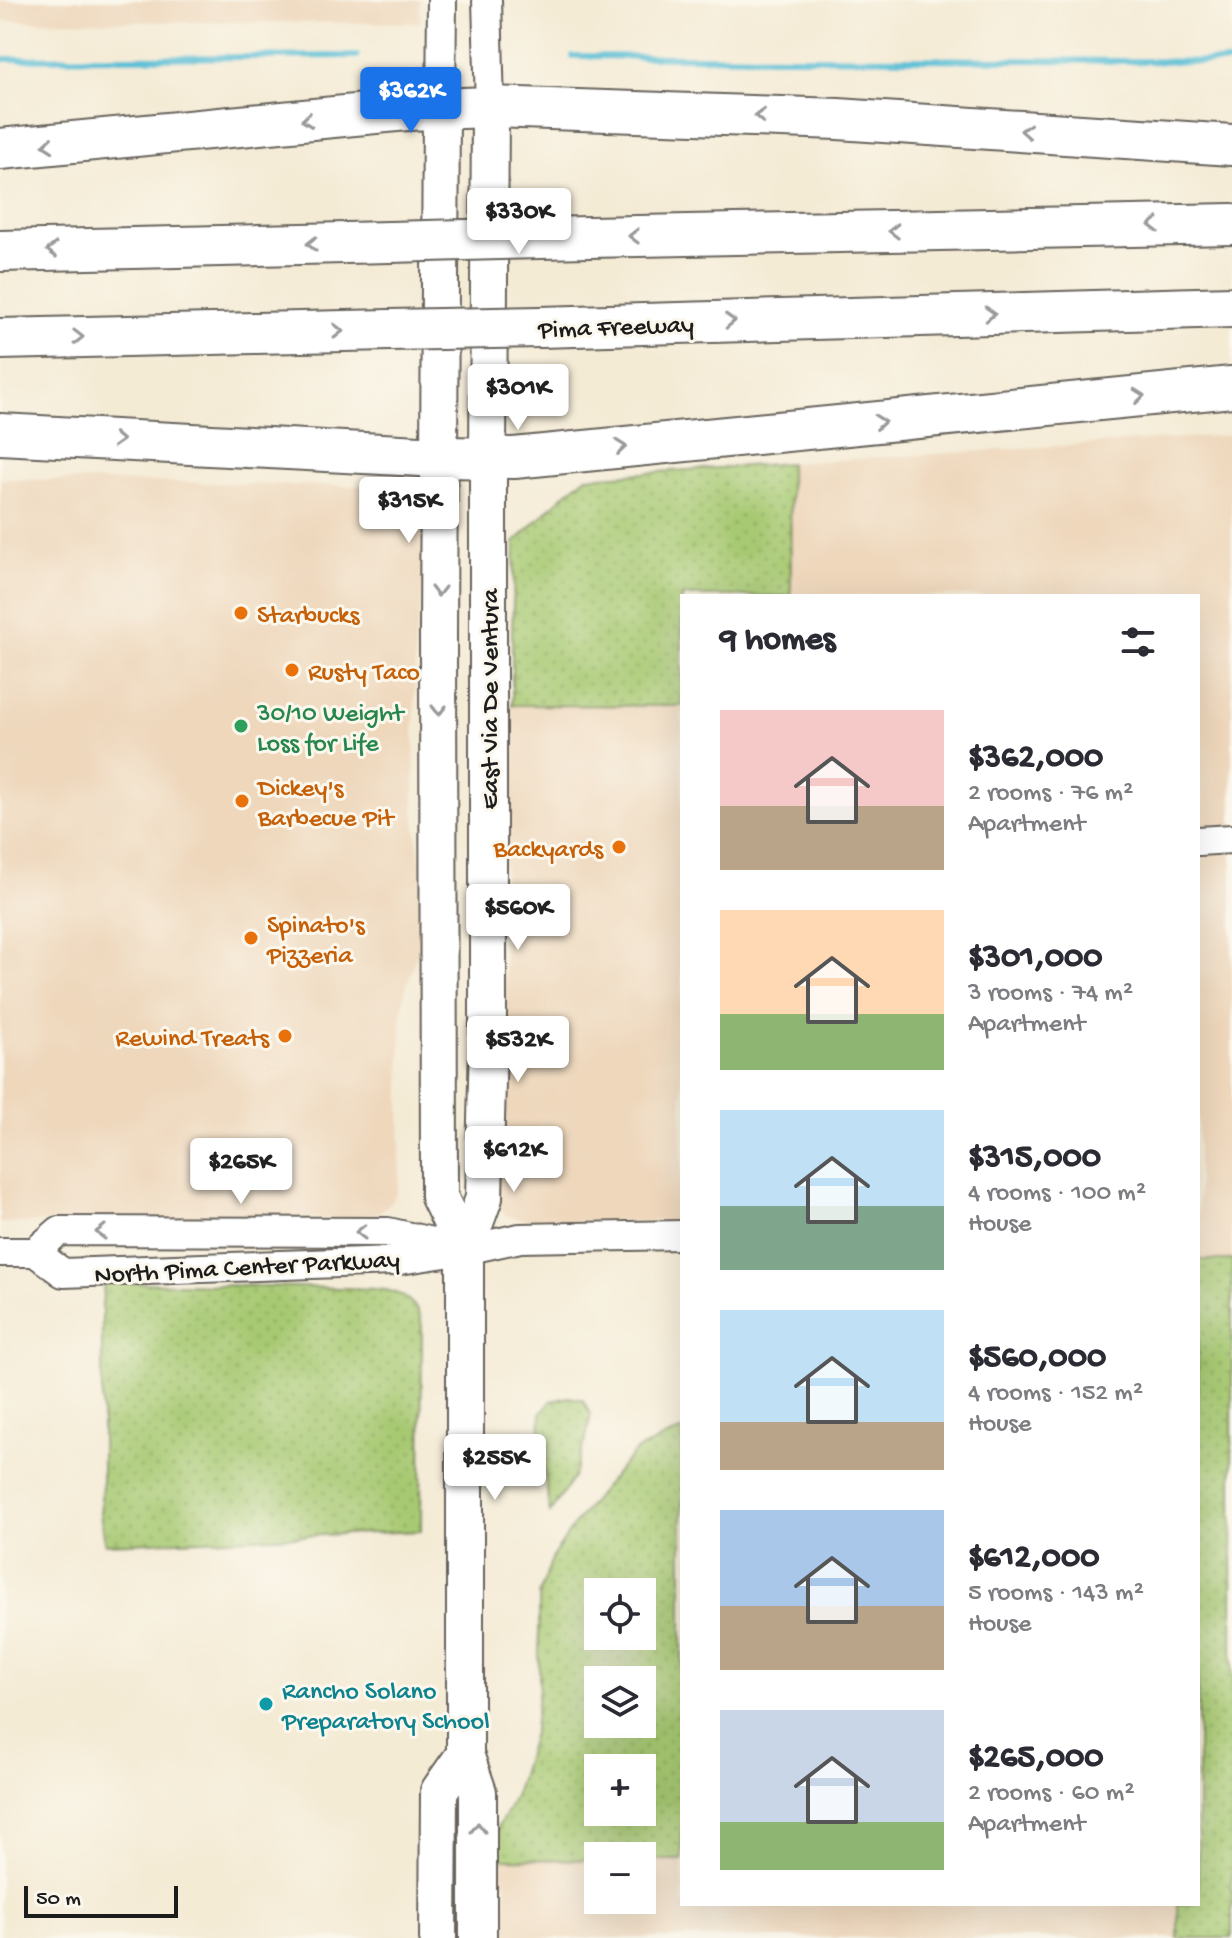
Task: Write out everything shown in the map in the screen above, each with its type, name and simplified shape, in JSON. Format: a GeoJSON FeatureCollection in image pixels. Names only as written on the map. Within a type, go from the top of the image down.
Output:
{"type":"FeatureCollection","features":[{"type":"Feature","properties":{"kind":"highway"},"geometry":{"type":"LineString","coordinates":[[0,149],[441,108],[490,107],[838,119],[1232,145]]}},
{"type":"Feature","properties":{"kind":"highway"},"geometry":{"type":"LineString","coordinates":[[0,251],[1232,224]]}},
{"type":"Feature","properties":{"kind":"highway","name":"Pima Freeway"},"geometry":{"type":"LineString","coordinates":[[0,339],[1232,307]]}},
{"type":"Feature","properties":{"kind":"highway"},"geometry":{"type":"LineString","coordinates":[[0,434],[488,459],[1232,387]]}},
{"type":"Feature","properties":{"kind":"main road","name":"East Via De Ventura"},"geometry":{"type":"LineString","coordinates":[[478,1938],[478,1792],[465,1754],[465,1250],[484,1198],[486,1139],[490,107]]}},
{"type":"Feature","properties":{"kind":"main road","name":"East Via De Ventura"},"geometry":{"type":"LineString","coordinates":[[441,108],[439,1197],[465,1250]]}},
{"type":"Feature","properties":{"kind":"main road"},"geometry":{"type":"LineString","coordinates":[[438,1938],[439,1791],[465,1754]]}},
{"type":"Feature","properties":{"kind":"street","name":"East Via De Ventura"},"geometry":{"type":"LineString","coordinates":[[441,108],[442,0]]}},
{"type":"Feature","properties":{"kind":"street","name":"East Via De Ventura"},"geometry":{"type":"LineString","coordinates":[[487,0],[490,107]]}},
{"type":"Feature","properties":{"kind":"street"},"geometry":{"type":"LineString","coordinates":[[1200,841],[1232,839]]}},
{"type":"Feature","properties":{"kind":"street","name":"North Pima Center Parkway"},"geometry":{"type":"LineString","coordinates":[[465,1250],[388,1232],[59,1231],[35,1252],[63,1273],[393,1261],[465,1250],[520,1238],[680,1235]]}},
{"type":"Feature","properties":{"kind":"street"},"geometry":{"type":"LineString","coordinates":[[0,1252],[35,1252]]}},
{"type":"Feature","properties":{"kind":"shaded area"},"geometry":{"type":"Polygon","coordinates":[[[0,0],[420,0],[420,23],[0,21],[0,0]]]}},
{"type":"Feature","properties":{"kind":"shaded area"},"geometry":{"type":"Polygon","coordinates":[[[1232,435],[1232,1260],[1200,1260],[1200,594],[791,594],[790,463],[1232,435]]]}},
{"type":"Feature","properties":{"kind":"shaded area"},"geometry":{"type":"Polygon","coordinates":[[[0,479],[400,487],[411,495],[419,508],[424,533],[425,576],[415,642],[414,810],[425,903],[423,936],[405,991],[401,1016],[400,1178],[397,1192],[376,1215],[0,1223],[0,479]]]}},
{"type":"Feature","properties":{"kind":"shaded area"},"geometry":{"type":"Polygon","coordinates":[[[504,704],[680,706],[680,1221],[532,1221],[506,1216],[499,1206],[495,1178],[505,1131],[504,704]]]}},
{"type":"Feature","properties":{"kind":"shaded area"},"geometry":{"type":"Polygon","coordinates":[[[497,1859],[584,1860],[584,1914],[656,1914],[656,1860],[680,1860],[680,1906],[1178,1906],[1178,1938],[506,1938],[506,1885],[500,1876],[497,1859]]]}},
{"type":"Feature","properties":{"kind":"green space"},"geometry":{"type":"Polygon","coordinates":[[[790,463],[791,594],[680,594],[680,706],[512,705],[515,542],[586,477],[790,463]]]}},
{"type":"Feature","properties":{"kind":"green space"},"geometry":{"type":"Polygon","coordinates":[[[1200,1260],[1232,1260],[1232,1938],[1178,1938],[1178,1906],[1200,1906],[1200,1260]]]}},
{"type":"Feature","properties":{"kind":"green space"},"geometry":{"type":"Polygon","coordinates":[[[104,1282],[378,1289],[408,1299],[417,1310],[422,1326],[421,1531],[105,1544],[100,1513],[104,1282]]]}},
{"type":"Feature","properties":{"kind":"green space"},"geometry":{"type":"Polygon","coordinates":[[[569,1397],[583,1400],[591,1415],[573,1478],[550,1513],[540,1442],[541,1414],[551,1401],[569,1397]]]}},
{"type":"Feature","properties":{"kind":"green space"},"geometry":{"type":"Polygon","coordinates":[[[680,1431],[680,1860],[656,1860],[656,1842],[584,1842],[584,1860],[497,1859],[498,1826],[517,1789],[534,1729],[539,1686],[539,1595],[553,1556],[577,1521],[637,1450],[680,1431]]]}},
{"type":"Feature","properties":{"kind":"waterway"},"geometry":{"type":"LineString","coordinates":[[0,59],[357,56]]}},
{"type":"Feature","properties":{"kind":"waterway"},"geometry":{"type":"LineString","coordinates":[[573,56],[1232,62]]}},
{"type":"Feature","properties":{"kind":"place","name":"Starbucks"},"geometry":{"type":"Point","coordinates":[241,613]}},
{"type":"Feature","properties":{"kind":"place","name":"Rusty Taco"},"geometry":{"type":"Point","coordinates":[292,670]}},
{"type":"Feature","properties":{"kind":"place","name":"30/10 Weight Loss for Life"},"geometry":{"type":"Point","coordinates":[241,726]}},
{"type":"Feature","properties":{"kind":"place","name":"Dickey's Barbecue Pit"},"geometry":{"type":"Point","coordinates":[242,801]}},
{"type":"Feature","properties":{"kind":"place","name":"Backyards"},"geometry":{"type":"Point","coordinates":[619,847]}},
{"type":"Feature","properties":{"kind":"place","name":"Spinato's Pizzeria"},"geometry":{"type":"Point","coordinates":[251,938]}},
{"type":"Feature","properties":{"kind":"place","name":"Rewind Treats"},"geometry":{"type":"Point","coordinates":[285,1036]}},
{"type":"Feature","properties":{"kind":"place","name":"Rancho Solano Preparatory School"},"geometry":{"type":"Point","coordinates":[266,1704]}}]}
